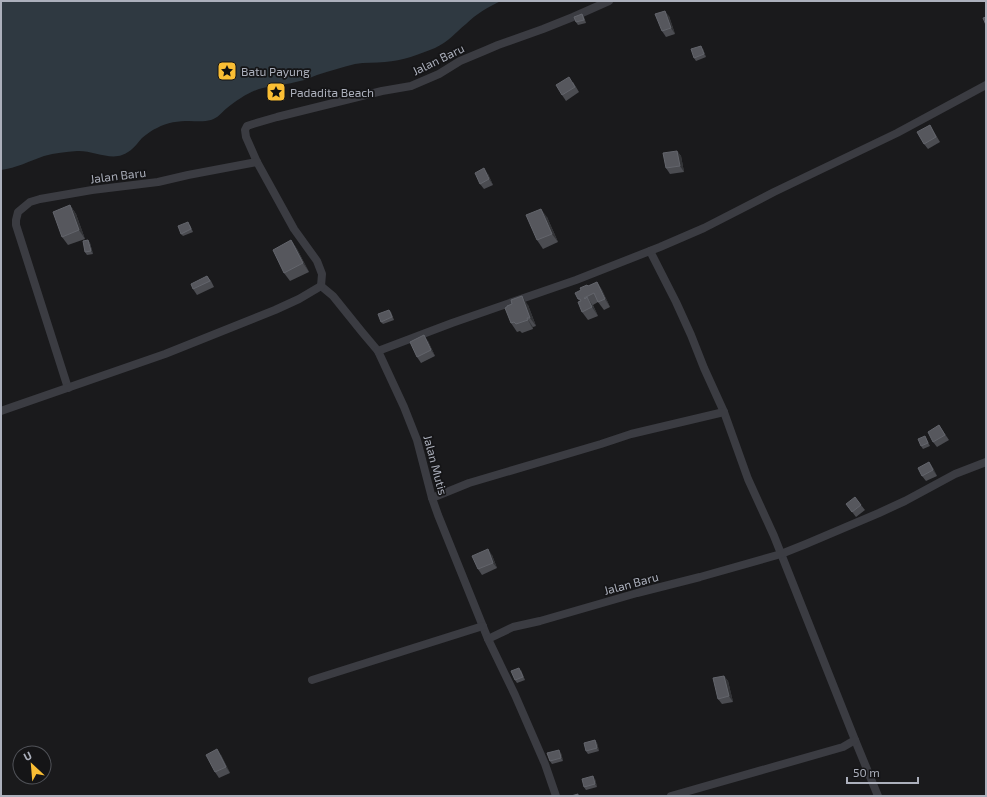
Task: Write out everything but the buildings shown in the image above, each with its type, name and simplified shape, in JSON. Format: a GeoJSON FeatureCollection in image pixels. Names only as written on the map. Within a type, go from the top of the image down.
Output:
{"type":"FeatureCollection","features":[{"type":"Feature","properties":{"kind":"street","name":"Jalan Baru"},"geometry":{"type":"LineString","coordinates":[[68,388],[18,231],[16,220],[18,212],[30,202],[92,190],[158,182],[257,162],[245,133],[247,126],[382,91],[411,86],[439,74],[460,61],[573,17],[609,1]]}},
{"type":"Feature","properties":{"kind":"street"},"geometry":{"type":"LineString","coordinates":[[378,351],[650,252],[704,228],[774,192],[898,133],[986,85]]}},
{"type":"Feature","properties":{"kind":"street"},"geometry":{"type":"LineString","coordinates":[[1,411],[165,354],[275,310],[299,299],[321,286],[322,274],[317,262],[294,229],[257,162]]}},
{"type":"Feature","properties":{"kind":"street"},"geometry":{"type":"LineString","coordinates":[[650,252],[676,302],[724,412],[748,479],[760,503],[781,554],[878,796]]}},
{"type":"Feature","properties":{"kind":"street","name":"Jalan Mutis"},"geometry":{"type":"LineString","coordinates":[[321,286],[333,296],[378,351],[404,407],[417,440],[432,498],[488,639],[515,695],[545,764],[556,796]]}},
{"type":"Feature","properties":{"kind":"street"},"geometry":{"type":"LineString","coordinates":[[432,498],[469,483],[631,434],[724,412]]}},
{"type":"Feature","properties":{"kind":"street","name":"Jalan Baru"},"geometry":{"type":"LineString","coordinates":[[488,639],[513,627],[540,621],[781,554],[879,513],[955,474],[986,462]]}},
{"type":"Feature","properties":{"kind":"street"},"geometry":{"type":"LineString","coordinates":[[312,680],[483,626]]}},
{"type":"Feature","properties":{"kind":"street"},"geometry":{"type":"LineString","coordinates":[[671,796],[843,747],[855,740]]}},
{"type":"Feature","properties":{"kind":"shaded area"},"geometry":{"type":"Polygon","coordinates":[[[1,1],[501,1],[478,14],[440,46],[417,55],[398,60],[355,64],[302,81],[259,89],[238,100],[211,120],[185,121],[169,123],[161,126],[142,138],[125,154],[106,156],[82,151],[65,152],[44,156],[18,166],[1,170],[1,1]]]}},
{"type":"Feature","properties":{"kind":"place","name":"Batu Payung"},"geometry":{"type":"Point","coordinates":[227,71]}},
{"type":"Feature","properties":{"kind":"place","name":"Padadita Beach"},"geometry":{"type":"Point","coordinates":[276,92]}}]}
